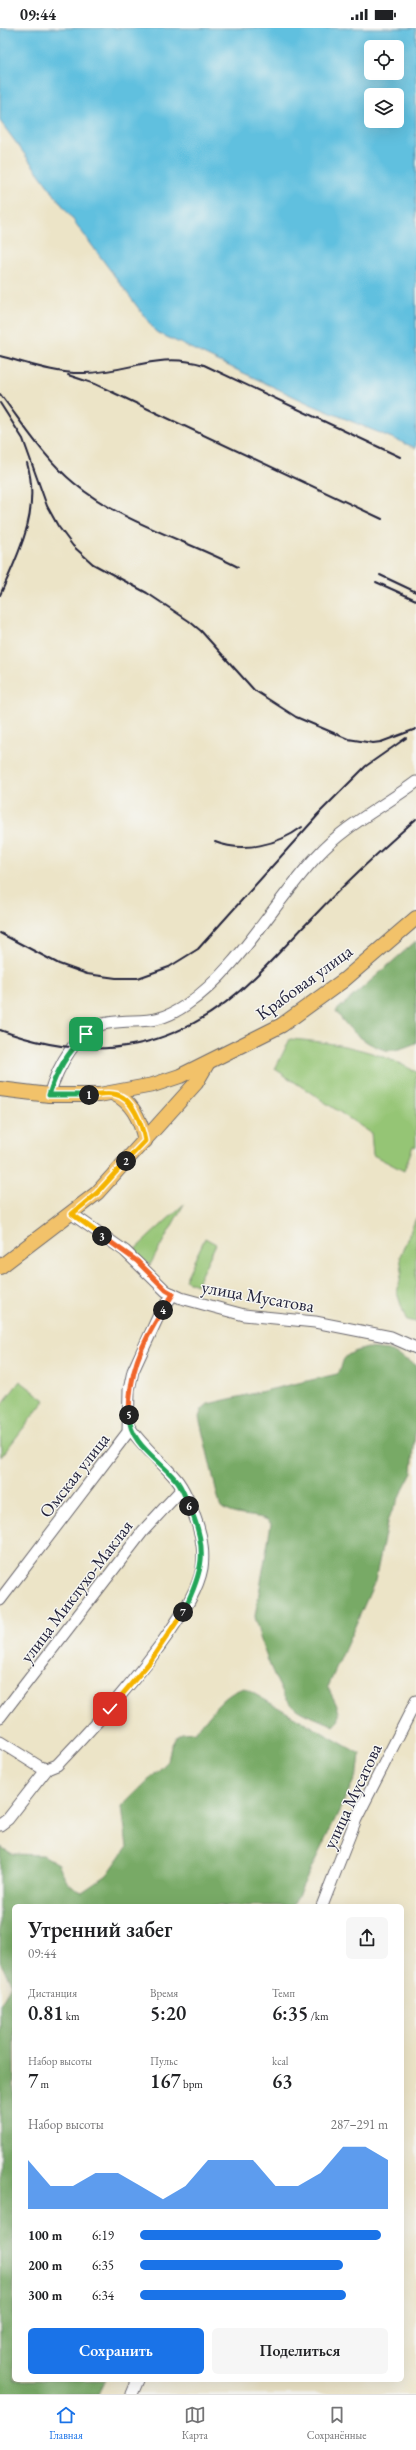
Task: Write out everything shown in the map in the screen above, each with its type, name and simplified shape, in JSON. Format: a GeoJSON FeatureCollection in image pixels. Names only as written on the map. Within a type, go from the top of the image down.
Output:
{"type":"FeatureCollection","features":[{"type":"Feature","properties":{"kind":"main road","name":"Крабовая улица"},"geometry":{"type":"LineString","coordinates":[[0,1089],[49,1095],[75,1096],[114,1094],[167,1080],[207,1064],[282,1025],[304,1010],[416,918]]}},
{"type":"Feature","properties":{"kind":"main road"},"geometry":{"type":"LineString","coordinates":[[0,1267],[72,1214],[97,1193],[196,1083],[207,1064]]}},
{"type":"Feature","properties":{"kind":"main road"},"geometry":{"type":"LineString","coordinates":[[114,1094],[129,1103],[142,1125],[145,1141]]}},
{"type":"Feature","properties":{"kind":"street"},"geometry":{"type":"LineString","coordinates":[[49,1095],[58,1071],[72,1049],[86,1034],[108,1023],[141,1022],[158,1019],[186,1005],[216,980],[297,878],[331,841],[416,782]]}},
{"type":"Feature","properties":{"kind":"street","name":"улица Мусатова"},"geometry":{"type":"LineString","coordinates":[[72,1214],[125,1251],[161,1287],[192,1302],[244,1314],[315,1322],[391,1337],[416,1348]]}},
{"type":"Feature","properties":{"kind":"street","name":"Омская улица"},"geometry":{"type":"LineString","coordinates":[[0,1600],[126,1436],[129,1427],[129,1390],[133,1371],[158,1317],[173,1294]]}},
{"type":"Feature","properties":{"kind":"street"},"geometry":{"type":"LineString","coordinates":[[0,1825],[8,1819],[47,1769],[57,1765],[110,1709],[149,1663],[182,1613],[196,1585],[202,1568],[202,1538],[182,1489],[175,1479],[143,1447],[129,1427]]}},
{"type":"Feature","properties":{"kind":"street","name":"улица Миклухо-Маклая"},"geometry":{"type":"LineString","coordinates":[[0,1716],[143,1531],[182,1489]]}},
{"type":"Feature","properties":{"kind":"street","name":"улица Мусатова"},"geometry":{"type":"LineString","coordinates":[[323,1904],[356,1819],[416,1701]]}},
{"type":"Feature","properties":{"kind":"street"},"geometry":{"type":"LineString","coordinates":[[0,1742],[40,1767],[47,1769]]}},
{"type":"Feature","properties":{"kind":"street"},"geometry":{"type":"LineString","coordinates":[[132,2394],[137,2382]]}},
{"type":"Feature","properties":{"kind":"green space"},"geometry":{"type":"Polygon","coordinates":[[[416,941],[416,1043],[395,1050],[382,1049],[362,1039],[345,1023],[336,1011],[416,941]]]}},
{"type":"Feature","properties":{"kind":"green space"},"geometry":{"type":"Polygon","coordinates":[[[290,1039],[322,1042],[355,1048],[386,1058],[416,1072],[416,1147],[413,1146],[404,1171],[373,1155],[371,1133],[275,1069],[290,1039]]]}},
{"type":"Feature","properties":{"kind":"green space"},"geometry":{"type":"Polygon","coordinates":[[[184,1204],[150,1265],[132,1252],[184,1204]]]}},
{"type":"Feature","properties":{"kind":"green space"},"geometry":{"type":"Polygon","coordinates":[[[416,1218],[416,1322],[406,1320],[397,1293],[402,1271],[400,1256],[416,1218]]]}},
{"type":"Feature","properties":{"kind":"green space"},"geometry":{"type":"Polygon","coordinates":[[[205,1238],[216,1244],[196,1285],[185,1280],[205,1238]]]}},
{"type":"Feature","properties":{"kind":"green space"},"geometry":{"type":"Polygon","coordinates":[[[368,1348],[388,1350],[416,1365],[416,1420],[412,1473],[388,1519],[375,1581],[328,1687],[339,1712],[338,1722],[334,1726],[304,1714],[295,1708],[282,1691],[276,1679],[264,1651],[255,1616],[271,1524],[268,1520],[233,1513],[220,1506],[199,1417],[202,1409],[208,1404],[337,1374],[340,1371],[346,1357],[355,1352],[368,1348]]]}},
{"type":"Feature","properties":{"kind":"green space"},"geometry":{"type":"Polygon","coordinates":[[[20,1381],[45,1400],[1,1457],[0,1407],[20,1381]]]}},
{"type":"Feature","properties":{"kind":"green space"},"geometry":{"type":"Polygon","coordinates":[[[244,1688],[360,1754],[358,1772],[294,1904],[12,1904],[12,1984],[0,1962],[0,1847],[13,1854],[43,1855],[59,1864],[69,1884],[82,1892],[107,1875],[127,1847],[122,1806],[168,1761],[171,1746],[176,1737],[182,1733],[195,1732],[223,1700],[236,1691],[244,1688]]]}},
{"type":"Feature","properties":{"kind":"green space"},"geometry":{"type":"Polygon","coordinates":[[[12,1984],[12,2382],[104,2382],[98,2394],[0,2394],[0,2004],[12,1984]]]}},
{"type":"Feature","properties":{"kind":"water"},"geometry":{"type":"Polygon","coordinates":[[[0,28],[416,28],[416,448],[312,405],[156,332],[0,121],[0,28]]]}},
{"type":"Feature","properties":{"kind":"railway"},"geometry":{"type":"LineString","coordinates":[[0,356],[42,368],[73,373],[100,372],[157,361],[171,360],[187,361],[204,365],[400,457]]}},
{"type":"Feature","properties":{"kind":"railway"},"geometry":{"type":"LineString","coordinates":[[68,375],[95,384],[382,519]]}},
{"type":"Feature","properties":{"kind":"railway"},"geometry":{"type":"LineString","coordinates":[[0,394],[53,463],[74,483],[92,497],[111,509],[238,567]]}},
{"type":"Feature","properties":{"kind":"railway"},"geometry":{"type":"LineString","coordinates":[[0,403],[23,439],[47,506],[58,526],[73,546],[93,564],[147,593],[189,621],[201,631],[254,690],[296,717],[348,739],[373,743],[381,742],[416,729]]}},
{"type":"Feature","properties":{"kind":"railway"},"geometry":{"type":"LineString","coordinates":[[0,595],[21,547],[30,514],[31,480],[27,463]]}},
{"type":"Feature","properties":{"kind":"railway"},"geometry":{"type":"LineString","coordinates":[[380,575],[416,592]]}},
{"type":"Feature","properties":{"kind":"railway"},"geometry":{"type":"LineString","coordinates":[[376,582],[416,600]]}},
{"type":"Feature","properties":{"kind":"railway"},"geometry":{"type":"LineString","coordinates":[[316,816],[366,766],[406,738]]}},
{"type":"Feature","properties":{"kind":"railway"},"geometry":{"type":"LineString","coordinates":[[0,933],[59,964],[87,974],[116,978],[138,978],[169,967],[198,949],[319,814]]}},
{"type":"Feature","properties":{"kind":"railway"},"geometry":{"type":"LineString","coordinates":[[0,1030],[36,1041],[70,1047],[104,1048],[136,1044],[168,1035],[198,1021],[227,1001],[256,976],[339,890],[416,819]]}},
{"type":"Feature","properties":{"kind":"railway"},"geometry":{"type":"LineString","coordinates":[[215,842],[237,847],[249,847],[271,843],[293,833],[302,827]]}},
{"type":"Feature","properties":{"kind":"route"},"geometry":{"type":"LineString","coordinates":[[86,1034],[72,1049],[58,1071],[52,1083],[49,1095],[75,1096],[114,1094],[122,1097],[129,1103],[142,1125],[145,1141],[97,1193],[72,1214],[81,1222],[125,1251],[137,1261],[161,1287],[173,1294],[158,1317],[133,1371],[129,1390],[129,1427],[143,1447],[175,1479],[182,1489],[198,1524],[202,1538],[202,1568],[196,1585],[182,1613],[149,1663],[110,1709]]}}]}
